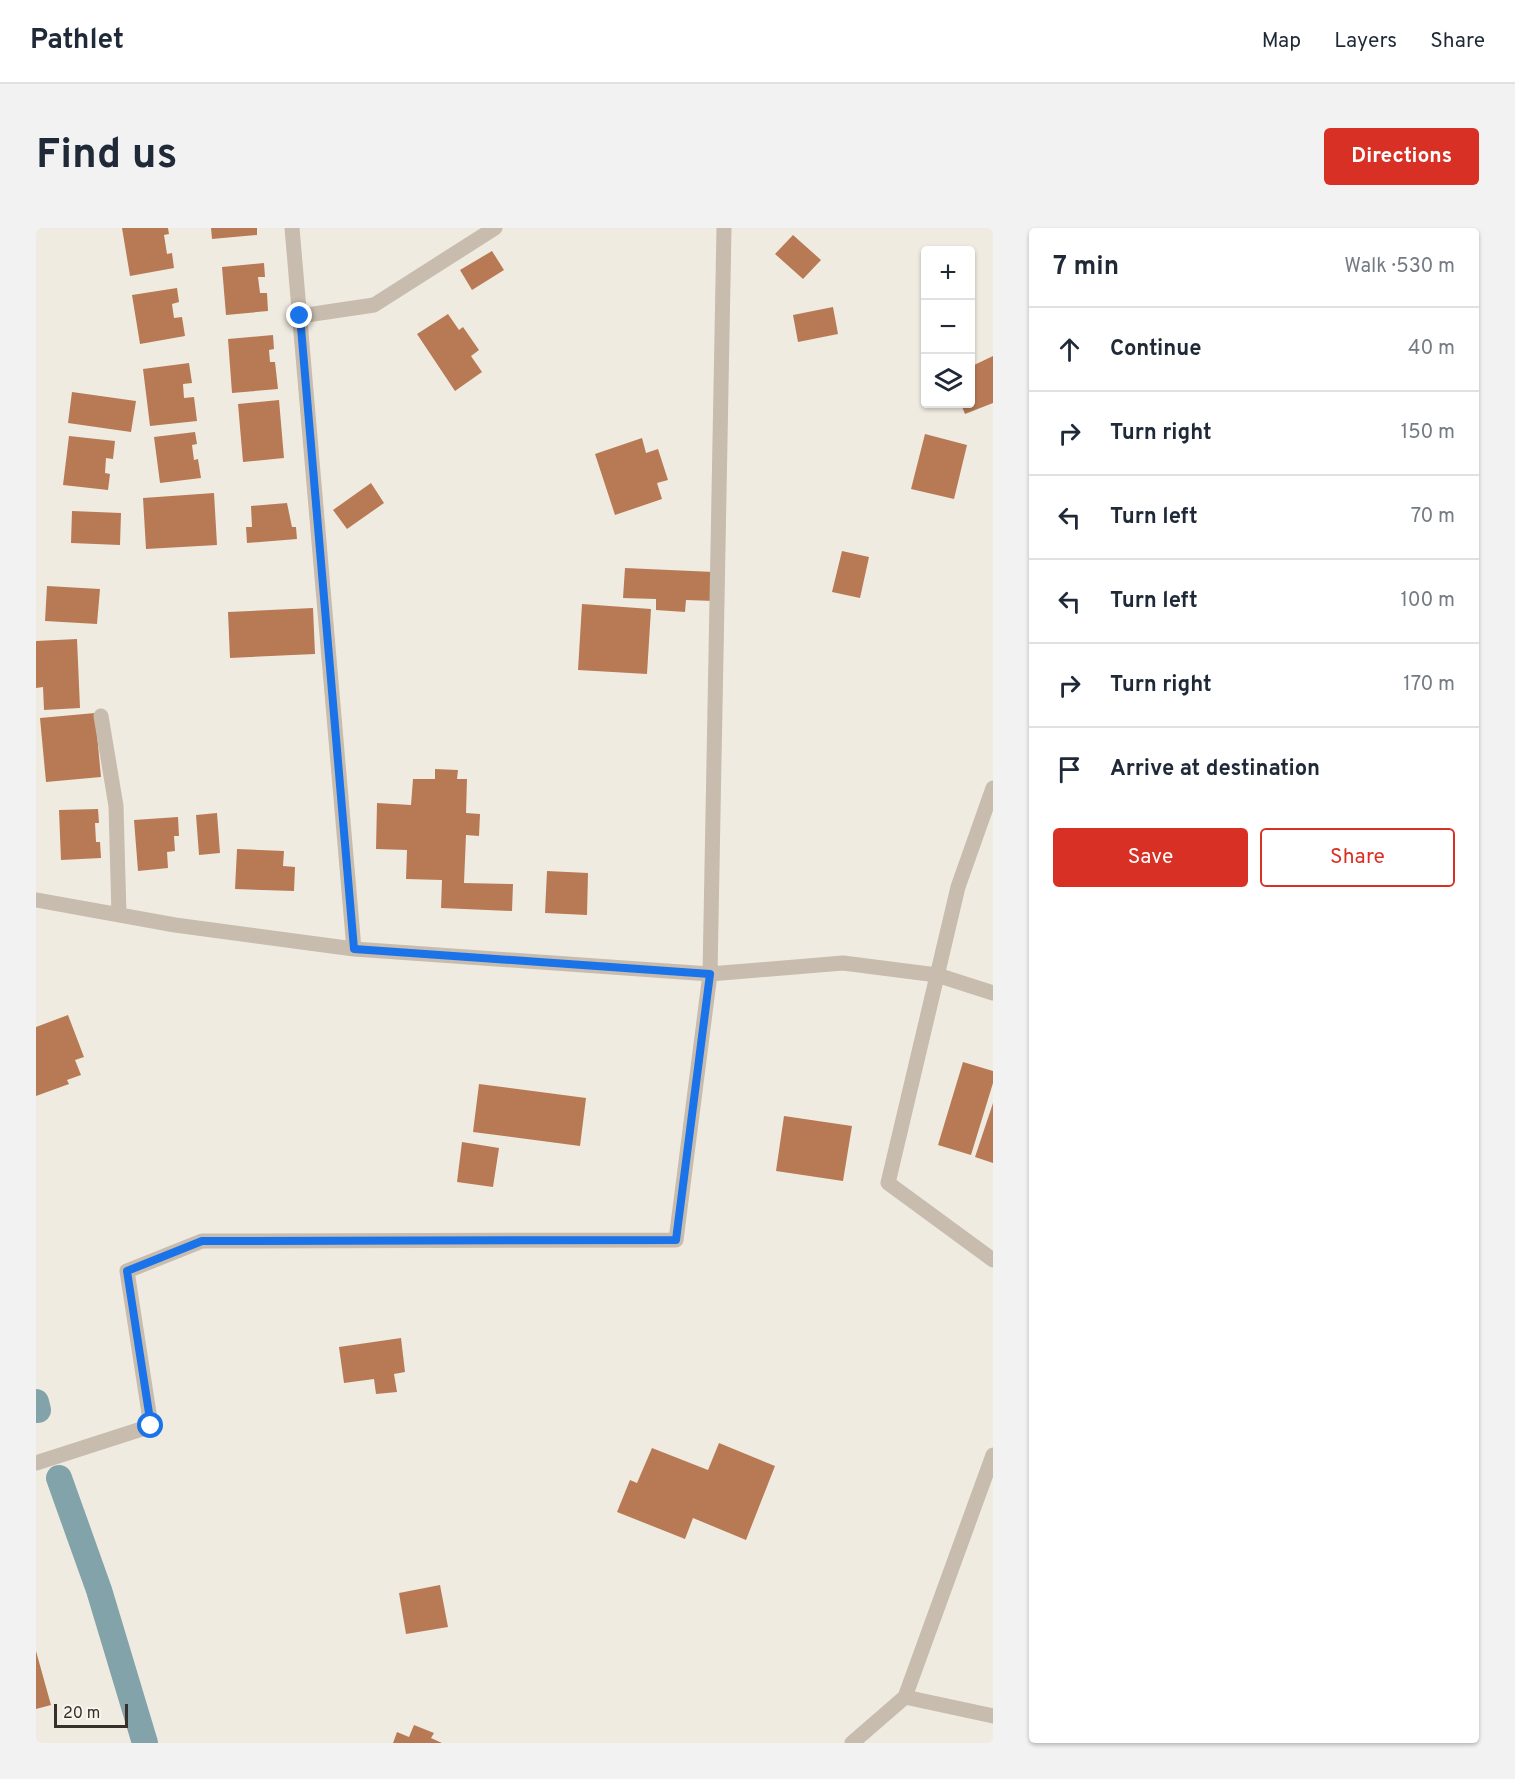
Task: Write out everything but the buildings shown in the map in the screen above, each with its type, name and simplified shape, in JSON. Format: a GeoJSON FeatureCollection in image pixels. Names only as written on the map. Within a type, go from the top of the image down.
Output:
{"type":"FeatureCollection","features":[{"type":"Feature","properties":{"kind":"street"},"geometry":{"type":"LineString","coordinates":[[292,228],[354,949]]}},
{"type":"Feature","properties":{"kind":"street"},"geometry":{"type":"LineString","coordinates":[[300,316],[374,305],[495,228]]}},
{"type":"Feature","properties":{"kind":"street"},"geometry":{"type":"LineString","coordinates":[[36,1463],[151,1426],[127,1271],[202,1241],[676,1240],[710,974],[724,228]]}},
{"type":"Feature","properties":{"kind":"street"},"geometry":{"type":"LineString","coordinates":[[101,716],[116,806],[119,915]]}},
{"type":"Feature","properties":{"kind":"street"},"geometry":{"type":"LineString","coordinates":[[993,788],[958,887],[888,1183],[993,1260]]}},
{"type":"Feature","properties":{"kind":"street"},"geometry":{"type":"LineString","coordinates":[[36,900],[119,915],[354,949],[710,974],[843,963],[937,975],[993,993]]}},
{"type":"Feature","properties":{"kind":"street"},"geometry":{"type":"LineString","coordinates":[[852,1743],[905,1697],[993,1455]]}},
{"type":"Feature","properties":{"kind":"street"},"geometry":{"type":"LineString","coordinates":[[905,1697],[993,1716]]}},
{"type":"Feature","properties":{"kind":"waterway"},"geometry":{"type":"LineString","coordinates":[[36,1402],[38,1410]]}},
{"type":"Feature","properties":{"kind":"waterway"},"geometry":{"type":"LineString","coordinates":[[59,1478],[99,1590],[145,1743]]}},
{"type":"Feature","properties":{"kind":"route"},"geometry":{"type":"LineString","coordinates":[[151,1426],[127,1271],[202,1241],[676,1240],[710,974],[354,949],[300,316]]}}]}
